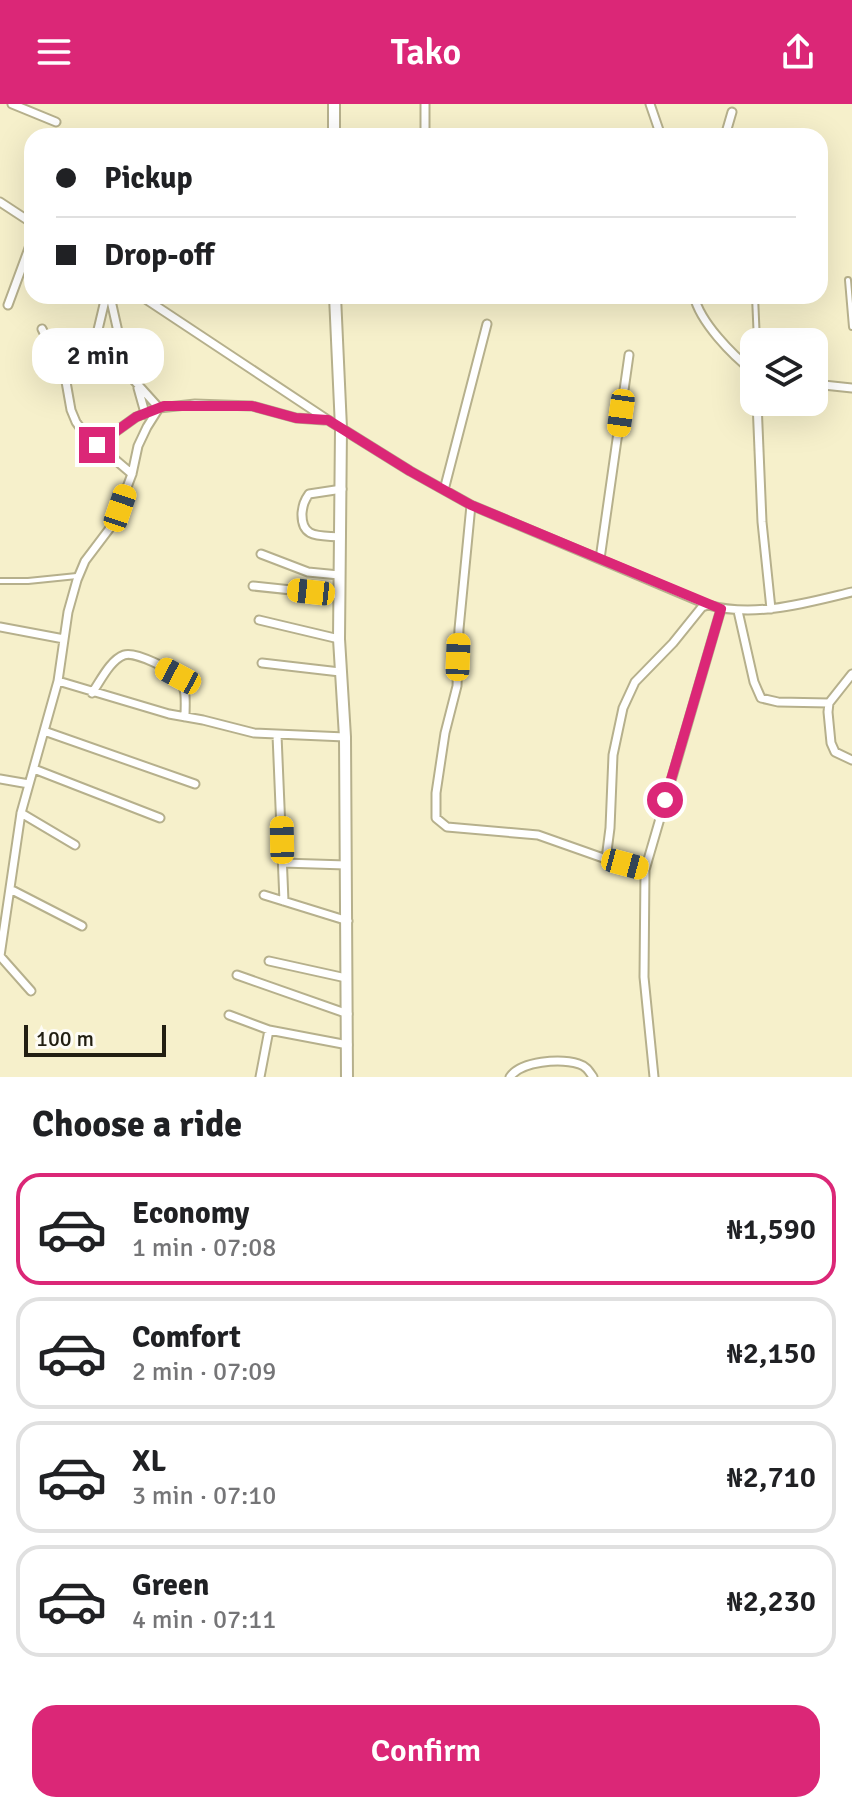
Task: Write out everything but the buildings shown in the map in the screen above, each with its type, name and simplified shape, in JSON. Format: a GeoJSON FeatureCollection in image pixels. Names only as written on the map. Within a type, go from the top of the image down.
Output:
{"type":"FeatureCollection","features":[{"type":"Feature","properties":{"kind":"main road"},"geometry":{"type":"LineString","coordinates":[[334,104],[334,128]]}},
{"type":"Feature","properties":{"kind":"main road"},"geometry":{"type":"LineString","coordinates":[[335,304],[342,489],[339,639],[345,737],[347,1077]]}},
{"type":"Feature","properties":{"kind":"street"},"geometry":{"type":"LineString","coordinates":[[12,104],[56,122]]}},
{"type":"Feature","properties":{"kind":"street"},"geometry":{"type":"LineString","coordinates":[[425,104],[425,128]]}},
{"type":"Feature","properties":{"kind":"street"},"geometry":{"type":"LineString","coordinates":[[650,104],[658,128]]}},
{"type":"Feature","properties":{"kind":"street"},"geometry":{"type":"LineString","coordinates":[[727,128],[732,112]]}},
{"type":"Feature","properties":{"kind":"street"},"geometry":{"type":"LineString","coordinates":[[0,202],[24,218]]}},
{"type":"Feature","properties":{"kind":"street"},"geometry":{"type":"LineString","coordinates":[[8,305],[24,262]]}},
{"type":"Feature","properties":{"kind":"street"},"geometry":{"type":"LineString","coordinates":[[63,368],[87,354],[96,338],[106,304]]}},
{"type":"Feature","properties":{"kind":"street"},"geometry":{"type":"LineString","coordinates":[[110,304],[125,363],[136,384],[145,413]]}},
{"type":"Feature","properties":{"kind":"street"},"geometry":{"type":"LineString","coordinates":[[153,304],[328,420],[471,505],[708,605],[738,611],[771,609],[852,592]]}},
{"type":"Feature","properties":{"kind":"street"},"geometry":{"type":"LineString","coordinates":[[696,304],[705,323],[740,358]]}},
{"type":"Feature","properties":{"kind":"street"},"geometry":{"type":"LineString","coordinates":[[444,490],[487,324]]}},
{"type":"Feature","properties":{"kind":"street"},"geometry":{"type":"LineString","coordinates":[[42,329],[63,368],[76,422],[97,445],[132,474]]}},
{"type":"Feature","properties":{"kind":"street"},"geometry":{"type":"LineString","coordinates":[[600,559],[629,355]]}},
{"type":"Feature","properties":{"kind":"street"},"geometry":{"type":"LineString","coordinates":[[136,384],[159,408]]}},
{"type":"Feature","properties":{"kind":"street"},"geometry":{"type":"LineString","coordinates":[[828,385],[852,388]]}},
{"type":"Feature","properties":{"kind":"street"},"geometry":{"type":"LineString","coordinates":[[97,445],[145,413],[159,408],[195,404],[252,406],[296,418],[328,420]]}},
{"type":"Feature","properties":{"kind":"street"},"geometry":{"type":"LineString","coordinates":[[31,991],[0,956],[4,901],[10,889],[21,813],[58,681],[68,612],[79,575],[85,561],[113,524],[142,436],[159,408]]}},
{"type":"Feature","properties":{"kind":"street"},"geometry":{"type":"LineString","coordinates":[[758,416],[761,507],[771,609]]}},
{"type":"Feature","properties":{"kind":"street"},"geometry":{"type":"LineString","coordinates":[[342,489],[309,494],[303,505],[302,525],[312,534],[342,537]]}},
{"type":"Feature","properties":{"kind":"street"},"geometry":{"type":"LineString","coordinates":[[471,505],[459,629],[457,686],[445,733],[436,793],[436,818],[447,827],[538,835],[645,870]]}},
{"type":"Feature","properties":{"kind":"street"},"geometry":{"type":"LineString","coordinates":[[261,554],[308,572],[339,575]]}},
{"type":"Feature","properties":{"kind":"street"},"geometry":{"type":"LineString","coordinates":[[253,586],[339,595]]}},
{"type":"Feature","properties":{"kind":"street"},"geometry":{"type":"LineString","coordinates":[[606,859],[613,755],[623,708],[635,682],[702,607],[708,605]]}},
{"type":"Feature","properties":{"kind":"street"},"geometry":{"type":"LineString","coordinates":[[654,1077],[644,977],[645,870],[721,609]]}},
{"type":"Feature","properties":{"kind":"street"},"geometry":{"type":"LineString","coordinates":[[738,611],[754,682],[761,698],[778,702],[829,703]]}},
{"type":"Feature","properties":{"kind":"street"},"geometry":{"type":"LineString","coordinates":[[259,620],[339,639]]}},
{"type":"Feature","properties":{"kind":"street"},"geometry":{"type":"LineString","coordinates":[[0,627],[64,639]]}},
{"type":"Feature","properties":{"kind":"street"},"geometry":{"type":"LineString","coordinates":[[92,693],[117,659],[129,654],[139,656],[178,676],[184,690],[185,717]]}},
{"type":"Feature","properties":{"kind":"street"},"geometry":{"type":"LineString","coordinates":[[262,663],[340,672]]}},
{"type":"Feature","properties":{"kind":"street"},"geometry":{"type":"LineString","coordinates":[[852,674],[829,703],[831,743],[839,756],[852,760]]}},
{"type":"Feature","properties":{"kind":"street"},"geometry":{"type":"LineString","coordinates":[[58,681],[92,693],[254,733],[345,737]]}},
{"type":"Feature","properties":{"kind":"street"},"geometry":{"type":"LineString","coordinates":[[44,731],[195,784]]}},
{"type":"Feature","properties":{"kind":"street"},"geometry":{"type":"LineString","coordinates":[[277,735],[284,901]]}},
{"type":"Feature","properties":{"kind":"street"},"geometry":{"type":"LineString","coordinates":[[34,769],[160,818]]}},
{"type":"Feature","properties":{"kind":"street"},"geometry":{"type":"LineString","coordinates":[[0,779],[29,784]]}},
{"type":"Feature","properties":{"kind":"street"},"geometry":{"type":"LineString","coordinates":[[21,813],[75,845]]}},
{"type":"Feature","properties":{"kind":"street"},"geometry":{"type":"LineString","coordinates":[[283,863],[346,865]]}},
{"type":"Feature","properties":{"kind":"street"},"geometry":{"type":"LineString","coordinates":[[10,889],[82,926]]}},
{"type":"Feature","properties":{"kind":"street"},"geometry":{"type":"LineString","coordinates":[[264,895],[348,921]]}},
{"type":"Feature","properties":{"kind":"street"},"geometry":{"type":"LineString","coordinates":[[269,961],[346,978]]}},
{"type":"Feature","properties":{"kind":"street"},"geometry":{"type":"LineString","coordinates":[[237,975],[348,1014]]}},
{"type":"Feature","properties":{"kind":"street"},"geometry":{"type":"LineString","coordinates":[[229,1015],[269,1030],[348,1045]]}},
{"type":"Feature","properties":{"kind":"street"},"geometry":{"type":"LineString","coordinates":[[260,1077],[269,1030]]}},
{"type":"Feature","properties":{"kind":"street"},"geometry":{"type":"LineString","coordinates":[[510,1077],[530,1063],[570,1062],[587,1068],[593,1077]]}},
{"type":"Feature","properties":{"kind":"lane"},"geometry":{"type":"LineString","coordinates":[[848,280],[852,327]]}},
{"type":"Feature","properties":{"kind":"lane"},"geometry":{"type":"LineString","coordinates":[[755,304],[756,328]]}},
{"type":"Feature","properties":{"kind":"lane"},"geometry":{"type":"LineString","coordinates":[[0,581],[79,575]]}},
{"type":"Feature","properties":{"kind":"route"},"geometry":{"type":"LineString","coordinates":[[97,445],[136,417],[164,406],[252,406],[296,418],[328,420],[471,505],[721,609],[665,800]]}}]}
